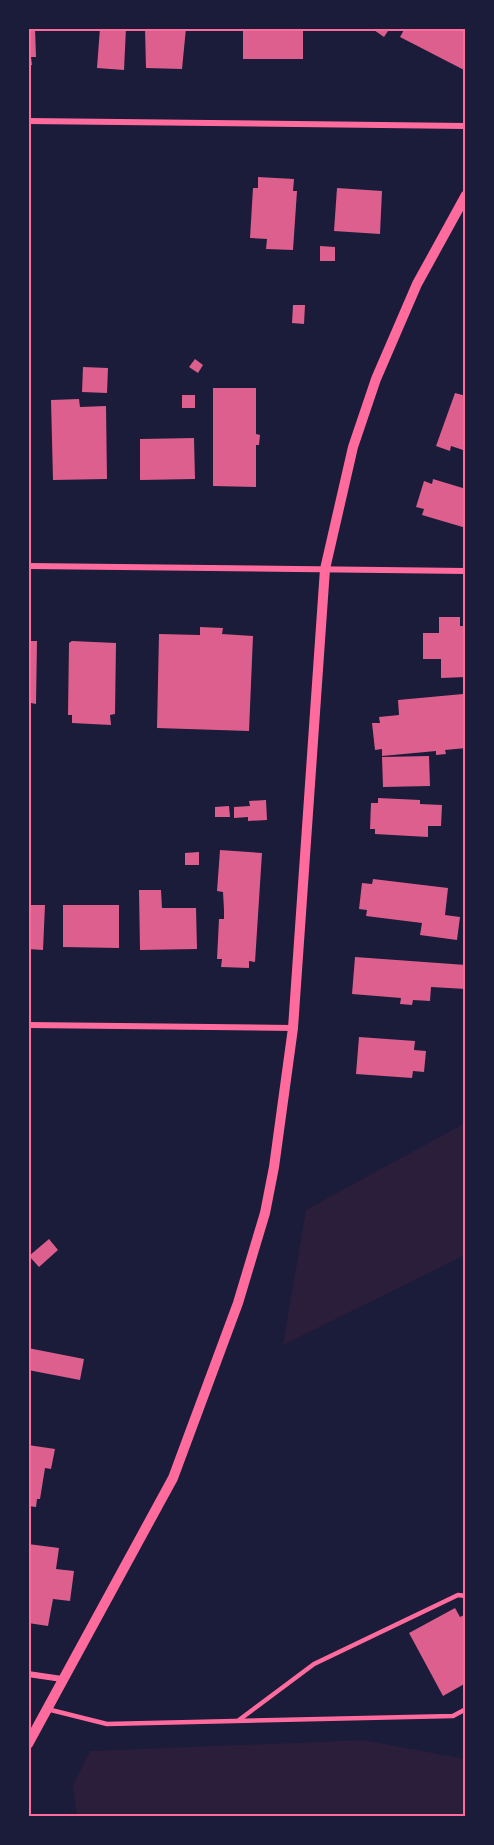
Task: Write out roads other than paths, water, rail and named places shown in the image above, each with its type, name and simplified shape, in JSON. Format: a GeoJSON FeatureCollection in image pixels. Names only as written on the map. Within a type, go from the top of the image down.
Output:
{"type":"FeatureCollection","features":[{"type":"Feature","properties":{"kind":"street"},"geometry":{"type":"LineString","coordinates":[[28,121],[465,126]]}},
{"type":"Feature","properties":{"kind":"street"},"geometry":{"type":"LineString","coordinates":[[28,1744],[173,1478],[230,1325],[265,1212],[274,1167],[293,1028],[325,568],[353,447],[376,380],[417,284],[465,195]]}},
{"type":"Feature","properties":{"kind":"street"},"geometry":{"type":"LineString","coordinates":[[28,566],[465,571]]}},
{"type":"Feature","properties":{"kind":"street"},"geometry":{"type":"LineString","coordinates":[[28,1025],[293,1028]]}},
{"type":"Feature","properties":{"kind":"street"},"geometry":{"type":"LineString","coordinates":[[28,1674],[62,1679]]}},
{"type":"Feature","properties":{"kind":"lane"},"geometry":{"type":"LineString","coordinates":[[239,1720],[314,1664],[400,1621],[458,1595],[465,1596]]}},
{"type":"Feature","properties":{"kind":"lane"},"geometry":{"type":"LineString","coordinates":[[46,1709],[107,1724],[453,1716],[465,1709]]}}]}
